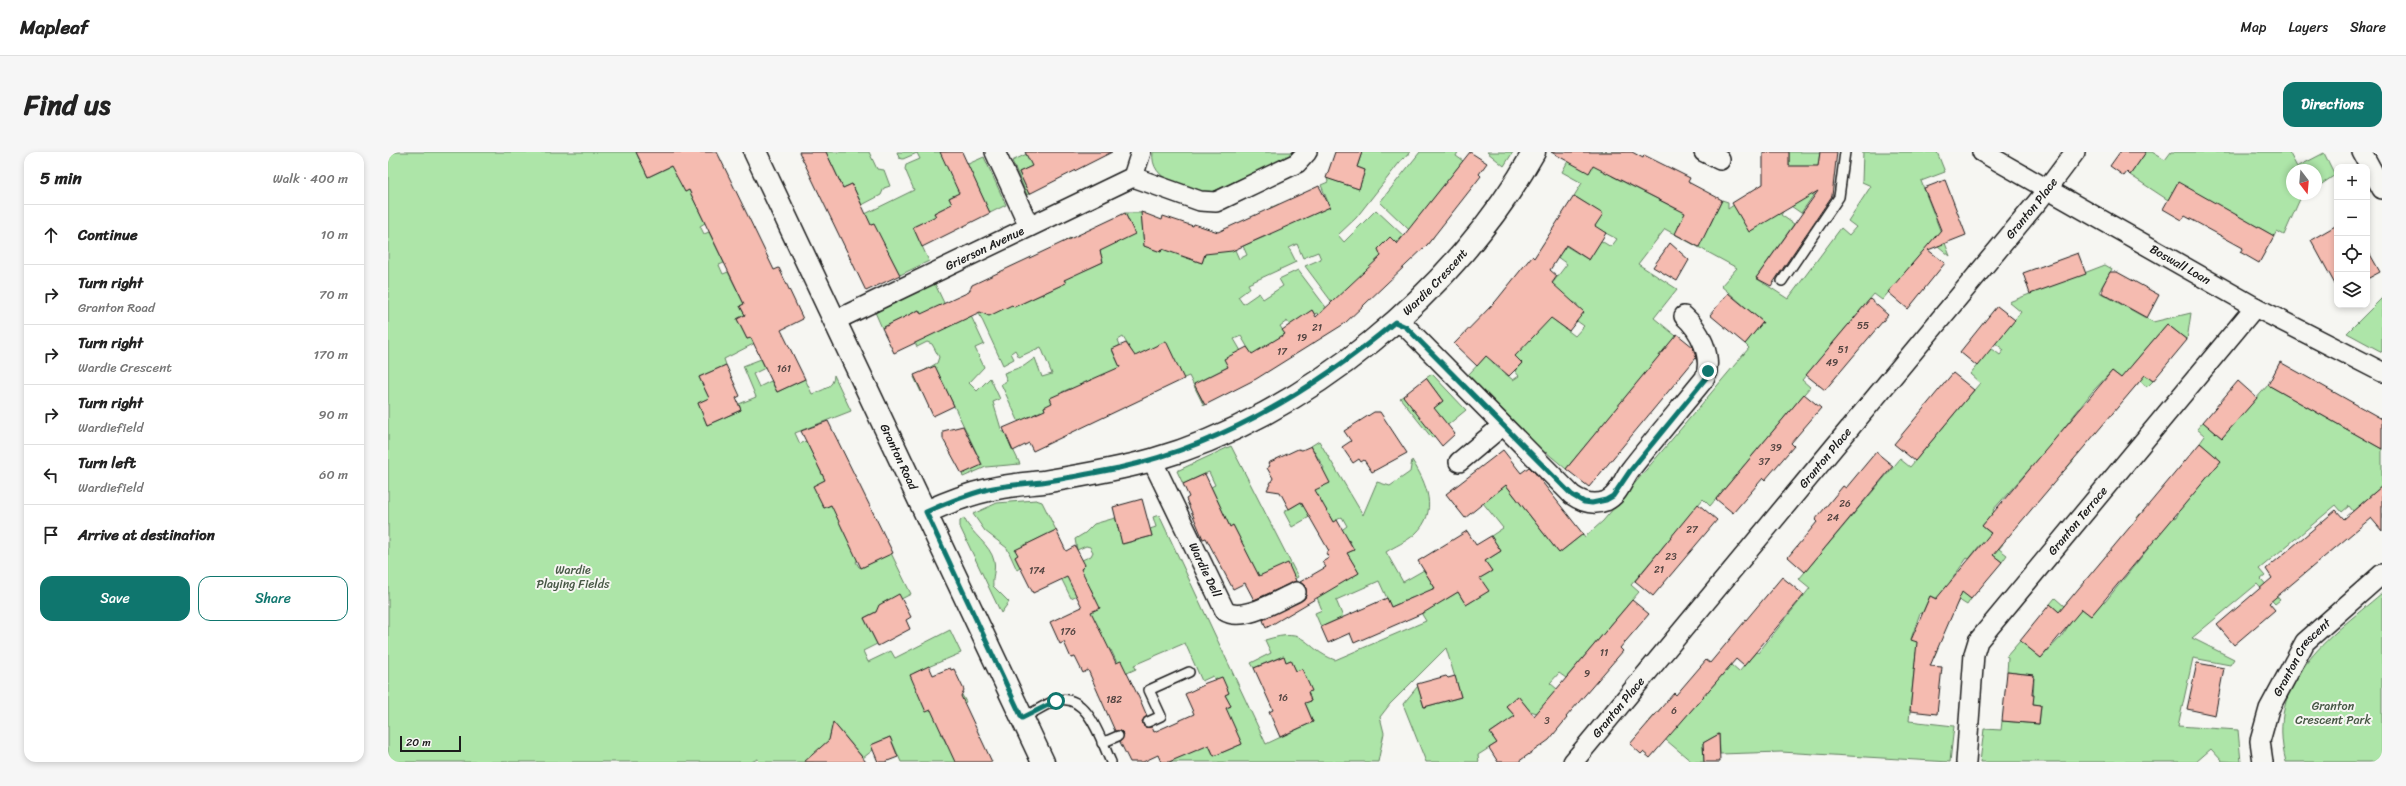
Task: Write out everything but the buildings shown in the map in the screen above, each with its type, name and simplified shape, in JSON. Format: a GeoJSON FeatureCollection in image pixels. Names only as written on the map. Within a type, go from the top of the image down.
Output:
{"type":"FeatureCollection","features":[{"type":"Feature","properties":{"kind":"street","name":"Granton Road"},"geometry":{"type":"LineString","coordinates":[[756,152],[1043,762]]}},
{"type":"Feature","properties":{"kind":"street"},"geometry":{"type":"LineString","coordinates":[[995,152],[1029,226]]}},
{"type":"Feature","properties":{"kind":"street"},"geometry":{"type":"LineString","coordinates":[[1141,152],[1133,177],[1200,201],[1216,202],[1297,163],[1307,152]]}},
{"type":"Feature","properties":{"kind":"street","name":"Wardie Crescent"},"geometry":{"type":"LineString","coordinates":[[926,512],[958,499],[989,489],[1062,479],[1152,460],[1218,435],[1291,397],[1360,352],[1433,287],[1466,250],[1498,208],[1534,152]]}},
{"type":"Feature","properties":{"kind":"street","name":"Boswall Loan"},"geometry":{"type":"LineString","coordinates":[[1982,152],[2255,307],[2382,372]]}},
{"type":"Feature","properties":{"kind":"street","name":"Granton Place"},"geometry":{"type":"LineString","coordinates":[[1573,762],[2048,189],[2075,152]]}},
{"type":"Feature","properties":{"kind":"street"},"geometry":{"type":"LineString","coordinates":[[2362,152],[2382,189]]}},
{"type":"Feature","properties":{"kind":"street","name":"Grierson Avenue"},"geometry":{"type":"LineString","coordinates":[[836,320],[1133,177]]}},
{"type":"Feature","properties":{"kind":"street","name":"Granton Terrace"},"geometry":{"type":"LineString","coordinates":[[1966,762],[1974,654],[1978,641],[2255,307]]}},
{"type":"Feature","properties":{"kind":"street"},"geometry":{"type":"LineString","coordinates":[[1395,322],[1406,327],[1502,426],[1578,498],[1584,502],[1598,503],[1613,496],[1630,471],[1706,378],[1708,363],[1705,349],[1694,325],[1684,316]]}},
{"type":"Feature","properties":{"kind":"street"},"geometry":{"type":"LineString","coordinates":[[1459,462],[1502,426]]}},
{"type":"Feature","properties":{"kind":"street","name":"Wardie Dell"},"geometry":{"type":"LineString","coordinates":[[1152,460],[1226,611],[1230,615],[1244,615],[1296,592]]}},
{"type":"Feature","properties":{"kind":"street","name":"Granton Crescent"},"geometry":{"type":"LineString","coordinates":[[2263,762],[2260,741],[2269,709],[2305,642],[2382,574]]}},
{"type":"Feature","properties":{"kind":"lane"},"geometry":{"type":"LineString","coordinates":[[1782,281],[1839,197],[1845,152]]}},
{"type":"Feature","properties":{"kind":"lane"},"geometry":{"type":"LineString","coordinates":[[1148,722],[1160,716],[1148,690],[1189,672]]}},
{"type":"Feature","properties":{"kind":"lane"},"geometry":{"type":"LineString","coordinates":[[1022,718],[1056,701],[1072,702],[1086,710],[1111,762]]}},
{"type":"Feature","properties":{"kind":"lane"},"geometry":{"type":"LineString","coordinates":[[1102,744],[1118,736]]}},
{"type":"Feature","properties":{"kind":"green space","name":"Wardie Playing Fields"},"geometry":{"type":"Polygon","coordinates":[[[388,152],[636,152],[639,159],[645,156],[651,167],[645,171],[648,177],[676,164],[685,192],[689,190],[705,223],[700,226],[704,234],[709,232],[724,263],[719,265],[723,274],[728,272],[744,304],[740,306],[743,312],[748,313],[737,319],[747,339],[758,334],[761,340],[724,359],[726,365],[699,377],[709,398],[698,403],[707,425],[741,410],[739,404],[756,397],[743,366],[761,359],[765,368],[753,374],[759,387],[771,381],[777,392],[805,379],[812,394],[830,386],[834,375],[851,411],[795,433],[800,444],[806,441],[825,480],[814,486],[824,508],[836,503],[842,528],[858,559],[856,562],[859,567],[863,567],[891,553],[911,594],[864,618],[877,644],[863,651],[868,662],[891,651],[895,658],[950,630],[961,653],[914,673],[926,711],[962,695],[966,702],[957,706],[945,731],[941,733],[947,745],[950,743],[960,762],[901,762],[890,737],[871,745],[873,750],[863,758],[838,728],[831,732],[830,735],[833,739],[823,745],[814,762],[759,762],[758,759],[751,762],[388,762],[388,152]]]}},
{"type":"Feature","properties":{"kind":"green space"},"geometry":{"type":"Polygon","coordinates":[[[826,152],[869,152],[877,169],[884,170],[890,186],[884,188],[881,195],[862,205],[852,184],[843,188],[826,152]]]}},
{"type":"Feature","properties":{"kind":"green space"},"geometry":{"type":"Polygon","coordinates":[[[897,152],[947,152],[968,164],[984,157],[1006,205],[990,213],[977,185],[949,198],[952,204],[934,213],[944,235],[928,220],[913,227],[929,261],[900,275],[888,252],[876,257],[857,218],[914,190],[905,169],[906,165],[920,159],[917,153],[903,159],[899,158],[897,152]]]}},
{"type":"Feature","properties":{"kind":"green space"},"geometry":{"type":"Polygon","coordinates":[[[1031,152],[1052,157],[1019,172],[1029,194],[1027,195],[1012,161],[1031,152]]]}},
{"type":"Feature","properties":{"kind":"green space"},"geometry":{"type":"Polygon","coordinates":[[[1153,152],[1298,152],[1208,194],[1180,186],[1163,177],[1153,162],[1153,152]]]}},
{"type":"Feature","properties":{"kind":"green space"},"geometry":{"type":"Polygon","coordinates":[[[1362,152],[1410,152],[1404,159],[1403,158],[1356,218],[1338,235],[1344,242],[1376,210],[1420,251],[1418,253],[1403,236],[1396,243],[1390,237],[1378,249],[1381,256],[1346,321],[1305,266],[1321,259],[1318,252],[1303,258],[1297,244],[1289,248],[1296,262],[1248,284],[1250,288],[1238,297],[1243,304],[1259,293],[1263,299],[1283,286],[1279,279],[1298,270],[1340,326],[1321,319],[1317,313],[1314,314],[1312,310],[1292,329],[1287,321],[1280,326],[1285,334],[1252,355],[1241,336],[1234,339],[1241,351],[1228,367],[1202,380],[1198,391],[1204,406],[1189,376],[1184,378],[1137,360],[1123,337],[1118,340],[1120,345],[1112,350],[1120,367],[1075,396],[1071,388],[1062,392],[1066,401],[1044,407],[1048,417],[1045,418],[1041,411],[1033,415],[1025,435],[1001,384],[1007,381],[1004,373],[1024,366],[1035,358],[1042,377],[1052,374],[1041,347],[1019,357],[1015,350],[1011,353],[1014,359],[1003,365],[977,309],[1007,294],[1014,307],[1066,283],[1060,269],[1075,262],[1065,241],[1070,238],[1085,270],[1103,262],[1100,251],[1131,226],[1125,213],[1145,213],[1142,221],[1144,246],[1161,252],[1165,241],[1181,256],[1202,263],[1210,240],[1228,234],[1239,259],[1247,255],[1243,246],[1271,234],[1268,226],[1276,222],[1270,208],[1279,204],[1288,225],[1330,207],[1321,185],[1328,182],[1327,178],[1359,189],[1365,170],[1357,167],[1362,152]]]}},
{"type":"Feature","properties":{"kind":"green space"},"geometry":{"type":"Polygon","coordinates":[[[1420,152],[1458,152],[1456,156],[1463,161],[1415,222],[1434,236],[1426,246],[1380,202],[1420,152]]]}},
{"type":"Feature","properties":{"kind":"green space"},"geometry":{"type":"Polygon","coordinates":[[[1487,152],[1513,152],[1504,166],[1487,152]]]}},
{"type":"Feature","properties":{"kind":"green space"},"geometry":{"type":"Polygon","coordinates":[[[1601,152],[1625,152],[1612,176],[1675,208],[1697,191],[1678,228],[1708,229],[1722,200],[1728,202],[1728,209],[1789,166],[1789,152],[1820,152],[1815,193],[1801,213],[1788,204],[1781,215],[1794,224],[1756,278],[1788,299],[1841,228],[1849,235],[1856,227],[1848,221],[1871,186],[1862,182],[1863,152],[1937,152],[1945,172],[1921,181],[1950,256],[1932,241],[1882,300],[1874,294],[1802,380],[1810,387],[1710,506],[1703,499],[1631,585],[1639,592],[1566,678],[1559,673],[1550,683],[1557,689],[1537,713],[1530,711],[1518,696],[1506,706],[1523,726],[1503,724],[1490,733],[1497,743],[1478,755],[1479,762],[1426,762],[1403,704],[1418,686],[1424,707],[1461,697],[1446,648],[1390,704],[1380,717],[1384,733],[1378,762],[1169,762],[1207,742],[1214,756],[1242,744],[1224,710],[1231,706],[1225,695],[1229,693],[1217,678],[1214,679],[1213,676],[1202,681],[1185,643],[1134,665],[1136,669],[1096,687],[1119,667],[1111,650],[1102,654],[1075,619],[1099,608],[1091,589],[1071,598],[1061,578],[1082,569],[1082,560],[1091,556],[1093,552],[1090,547],[1086,546],[1077,550],[1075,539],[1085,533],[1094,524],[1115,518],[1123,544],[1152,536],[1150,529],[1156,527],[1153,517],[1159,515],[1266,744],[1313,722],[1305,703],[1311,701],[1308,692],[1311,690],[1302,669],[1296,671],[1291,660],[1286,662],[1283,656],[1254,668],[1251,663],[1271,653],[1265,640],[1280,636],[1298,637],[1324,655],[1335,660],[1426,621],[1412,598],[1391,607],[1379,581],[1336,600],[1343,617],[1321,627],[1315,613],[1322,610],[1316,595],[1359,573],[1347,553],[1354,550],[1349,540],[1329,551],[1339,532],[1347,526],[1342,517],[1333,522],[1325,508],[1292,527],[1284,512],[1306,499],[1324,468],[1311,446],[1319,441],[1363,515],[1377,482],[1390,486],[1410,472],[1412,460],[1426,488],[1429,507],[1427,517],[1415,534],[1386,552],[1403,582],[1424,570],[1443,601],[1458,592],[1466,605],[1488,591],[1480,578],[1492,571],[1485,561],[1501,551],[1491,536],[1503,528],[1483,503],[1506,485],[1559,553],[1583,534],[1585,537],[1603,521],[1749,348],[1745,344],[1763,322],[1721,286],[1737,268],[1665,229],[1638,264],[1677,289],[1654,318],[1676,336],[1566,469],[1546,452],[1542,457],[1467,376],[1487,355],[1496,366],[1513,380],[1519,376],[1515,371],[1522,363],[1512,353],[1539,300],[1554,320],[1575,336],[1584,326],[1577,321],[1577,304],[1548,289],[1567,264],[1542,246],[1544,243],[1561,253],[1566,246],[1589,260],[1598,245],[1590,234],[1611,247],[1617,239],[1594,227],[1602,214],[1574,196],[1582,183],[1562,172],[1568,161],[1601,152]]]}},
{"type":"Feature","properties":{"kind":"green space"},"geometry":{"type":"Polygon","coordinates":[[[2146,152],[2152,152],[2165,160],[2171,152],[2289,152],[2295,164],[2286,164],[2286,200],[2300,200],[2284,235],[2277,231],[2274,236],[2178,183],[2168,200],[2130,175],[2146,152]]]}},
{"type":"Feature","properties":{"kind":"green space"},"geometry":{"type":"Polygon","coordinates":[[[2324,153],[2334,176],[2322,184],[2322,164],[2303,164],[2324,153]]]}},
{"type":"Feature","properties":{"kind":"green space"},"geometry":{"type":"Polygon","coordinates":[[[2105,265],[2112,269],[2099,292],[2153,322],[2191,313],[2187,340],[2167,324],[2133,364],[2153,381],[2147,387],[2140,381],[2134,388],[2112,371],[2093,391],[2053,442],[2074,460],[2063,472],[2042,455],[1993,510],[1994,512],[1982,526],[2003,544],[1999,549],[2007,555],[2002,562],[1980,545],[1969,559],[1967,558],[1950,582],[1971,599],[1967,605],[1959,600],[1955,607],[1930,596],[1922,614],[1920,613],[1911,639],[1937,650],[1934,657],[1916,652],[1909,721],[1954,726],[1950,762],[1781,752],[1720,754],[1719,734],[1703,743],[1704,762],[1692,762],[1647,724],[1661,708],[1680,723],[1731,665],[1739,672],[1756,652],[1758,653],[1810,588],[1799,579],[1900,459],[1910,467],[1980,383],[1970,374],[1991,348],[2000,355],[2004,350],[1995,343],[2021,312],[2009,302],[2105,265]]]}},
{"type":"Feature","properties":{"kind":"green space"},"geometry":{"type":"Polygon","coordinates":[[[935,284],[954,324],[971,316],[984,344],[975,348],[984,367],[969,383],[977,391],[990,378],[1000,399],[993,402],[1002,432],[1015,431],[1007,437],[1020,464],[986,467],[963,477],[962,474],[982,464],[943,383],[921,392],[914,377],[937,363],[939,357],[932,344],[927,342],[917,347],[912,335],[919,310],[882,328],[875,312],[935,284]]]}},
{"type":"Feature","properties":{"kind":"green space"},"geometry":{"type":"Polygon","coordinates":[[[2382,298],[2382,352],[2347,333],[2382,298]]]}},
{"type":"Feature","properties":{"kind":"green space"},"geometry":{"type":"Polygon","coordinates":[[[1432,374],[1466,410],[1432,438],[1400,398],[1403,396],[1421,418],[1443,401],[1426,378],[1432,374]]]}},
{"type":"Feature","properties":{"kind":"green space"},"geometry":{"type":"Polygon","coordinates":[[[2268,385],[2382,449],[2382,486],[2353,511],[2349,506],[2342,512],[2336,505],[2259,569],[2265,576],[2261,579],[2280,600],[2275,604],[2257,584],[2192,638],[2234,659],[2230,665],[2193,658],[2178,726],[2238,730],[2241,762],[2222,761],[2211,749],[2196,762],[1980,762],[1984,729],[2001,730],[2002,721],[2039,724],[2041,705],[2033,704],[2034,675],[2007,672],[2008,658],[2006,657],[2020,641],[2041,658],[2061,637],[2071,622],[2050,604],[2055,598],[2064,606],[2070,599],[2091,616],[2103,601],[2105,602],[2151,545],[2130,527],[2140,514],[2161,532],[2174,517],[2176,518],[2180,509],[2221,461],[2200,443],[2205,436],[2197,429],[2203,422],[2222,438],[2268,385]]]}},
{"type":"Feature","properties":{"kind":"green space"},"geometry":{"type":"Polygon","coordinates":[[[1231,446],[1298,577],[1294,579],[1259,577],[1233,525],[1230,527],[1211,487],[1215,485],[1209,472],[1183,484],[1177,471],[1231,446]]]}},
{"type":"Feature","properties":{"kind":"green space"},"geometry":{"type":"Polygon","coordinates":[[[1036,500],[1042,502],[1056,530],[1016,550],[1018,555],[1015,557],[1019,565],[1023,566],[1017,570],[1007,548],[985,531],[973,514],[997,503],[1036,500]]]}},
{"type":"Feature","properties":{"kind":"green space"},"geometry":{"type":"Polygon","coordinates":[[[964,518],[967,524],[992,555],[994,561],[993,586],[1009,602],[1001,613],[960,527],[960,521],[964,518]]]}},
{"type":"Feature","properties":{"kind":"green space","name":"Granton Crescent Park"},"geometry":{"type":"Polygon","coordinates":[[[2382,593],[2382,762],[2286,762],[2282,733],[2284,708],[2293,685],[2306,664],[2322,646],[2382,593]]]}},
{"type":"Feature","properties":{"kind":"route"},"geometry":{"type":"LineString","coordinates":[[1056,701],[1022,718],[926,512],[958,499],[989,489],[1062,479],[1119,468],[1152,460],[1200,443],[1261,414],[1317,381],[1360,352],[1395,322],[1406,327],[1502,426],[1572,495],[1584,502],[1598,503],[1613,496],[1619,489],[1630,471],[1706,378],[1708,371]]}}]}
